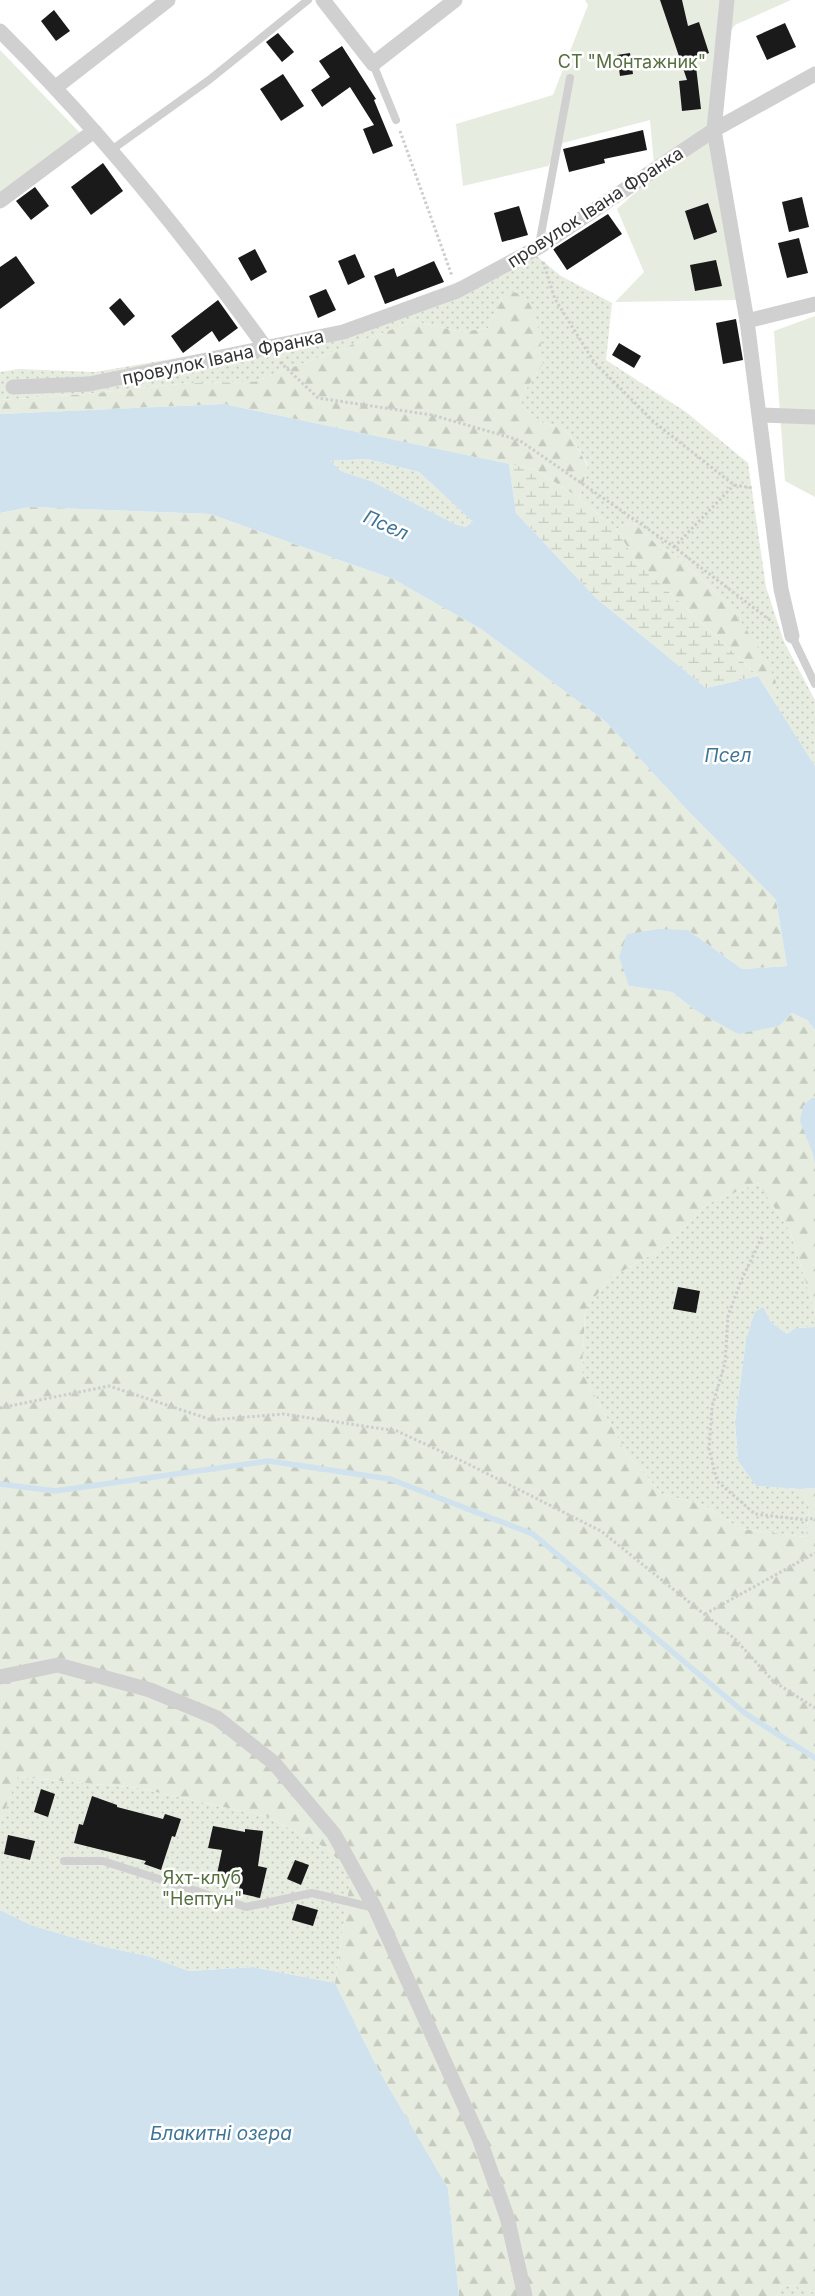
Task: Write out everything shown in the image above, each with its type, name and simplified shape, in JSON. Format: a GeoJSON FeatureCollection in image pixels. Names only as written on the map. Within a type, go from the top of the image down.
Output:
{"type":"FeatureCollection","features":[{"type":"Feature","properties":{"kind":"street"},"geometry":{"type":"LineString","coordinates":[[56,87],[168,0]]}},
{"type":"Feature","properties":{"kind":"street"},"geometry":{"type":"LineString","coordinates":[[324,0],[373,64],[454,0]]}},
{"type":"Feature","properties":{"kind":"street"},"geometry":{"type":"LineString","coordinates":[[727,0],[714,130],[747,321],[760,415],[767,491],[781,589],[792,636]]}},
{"type":"Feature","properties":{"kind":"street"},"geometry":{"type":"LineString","coordinates":[[0,31],[56,87],[94,131],[207,267],[265,347]]}},
{"type":"Feature","properties":{"kind":"street","name":"провулок Івана Франка"},"geometry":{"type":"LineString","coordinates":[[13,387],[89,384],[342,332],[457,291],[538,247],[714,130],[815,74]]}},
{"type":"Feature","properties":{"kind":"street"},"geometry":{"type":"LineString","coordinates":[[0,202],[94,131]]}},
{"type":"Feature","properties":{"kind":"street"},"geometry":{"type":"LineString","coordinates":[[747,321],[815,304]]}},
{"type":"Feature","properties":{"kind":"street"},"geometry":{"type":"LineString","coordinates":[[760,415],[815,417]]}},
{"type":"Feature","properties":{"kind":"street"},"geometry":{"type":"LineString","coordinates":[[0,1677],[58,1665],[150,1690],[217,1718],[274,1763],[328,1827],[375,1908],[479,2138],[507,2217],[525,2296]]}},
{"type":"Feature","properties":{"kind":"lane"},"geometry":{"type":"LineString","coordinates":[[110,151],[209,80],[308,0]]}},
{"type":"Feature","properties":{"kind":"lane"},"geometry":{"type":"LineString","coordinates":[[373,64],[396,120]]}},
{"type":"Feature","properties":{"kind":"lane"},"geometry":{"type":"LineString","coordinates":[[538,247],[570,78]]}},
{"type":"Feature","properties":{"kind":"lane"},"geometry":{"type":"LineString","coordinates":[[792,636],[815,684]]}},
{"type":"Feature","properties":{"kind":"lane"},"geometry":{"type":"LineString","coordinates":[[64,1861],[103,1861],[246,1907],[312,1893],[375,1908]]}},
{"type":"Feature","properties":{"kind":"path"},"geometry":{"type":"LineString","coordinates":[[396,120],[457,291]]}},
{"type":"Feature","properties":{"kind":"path"},"geometry":{"type":"LineString","coordinates":[[538,247],[556,299],[594,362],[654,422],[734,485],[767,491]]}},
{"type":"Feature","properties":{"kind":"path"},"geometry":{"type":"LineString","coordinates":[[265,347],[318,398],[432,415],[519,440],[674,547],[792,636]]}},
{"type":"Feature","properties":{"kind":"path"},"geometry":{"type":"LineString","coordinates":[[674,547],[734,485]]}},
{"type":"Feature","properties":{"kind":"path"},"geometry":{"type":"LineString","coordinates":[[762,1237],[741,1281],[728,1316],[726,1363],[712,1407],[709,1449],[717,1481],[755,1514],[806,1520],[815,1518]]}},
{"type":"Feature","properties":{"kind":"path"},"geometry":{"type":"LineString","coordinates":[[0,1408],[109,1386],[212,1420],[283,1414],[397,1431],[466,1463],[601,1532],[735,1639],[773,1681],[815,1708]]}},
{"type":"Feature","properties":{"kind":"path"},"geometry":{"type":"LineString","coordinates":[[705,1614],[815,1553]]}},
{"type":"Feature","properties":{"kind":"green space","name":"СТ \"Монтажник\""},"geometry":{"type":"Polygon","coordinates":[[[585,0],[791,0],[735,25],[714,52],[709,121],[737,300],[615,302],[644,272],[617,209],[655,175],[650,120],[563,143],[548,166],[463,186],[456,124],[553,95],[588,5],[585,0]]]}},
{"type":"Feature","properties":{"kind":"green space"},"geometry":{"type":"Polygon","coordinates":[[[0,50],[81,134],[0,196],[0,50]]]}},
{"type":"Feature","properties":{"kind":"green space"},"geometry":{"type":"Polygon","coordinates":[[[527,248],[561,276],[612,303],[606,360],[686,412],[748,463],[766,587],[784,642],[815,700],[815,766],[772,698],[776,682],[731,606],[675,555],[657,545],[633,522],[616,529],[579,498],[588,465],[569,434],[560,427],[540,422],[523,407],[520,398],[543,364],[502,298],[488,328],[461,332],[414,321],[254,382],[188,383],[87,394],[0,400],[0,372],[18,369],[95,372],[318,334],[463,280],[527,248]]]}},
{"type":"Feature","properties":{"kind":"green space"},"geometry":{"type":"Polygon","coordinates":[[[512,292],[523,294],[536,318],[543,364],[520,398],[523,407],[540,422],[560,427],[569,434],[588,466],[579,498],[536,470],[224,404],[0,414],[0,400],[87,394],[188,383],[254,382],[414,321],[461,332],[488,328],[502,298],[512,292]]]}},
{"type":"Feature","properties":{"kind":"green space"},"geometry":{"type":"Polygon","coordinates":[[[815,316],[815,497],[785,481],[774,331],[815,316]]]}},
{"type":"Feature","properties":{"kind":"green space"},"geometry":{"type":"Polygon","coordinates":[[[367,459],[419,472],[473,522],[465,527],[455,524],[371,481],[341,471],[330,461],[367,459]]]}},
{"type":"Feature","properties":{"kind":"green space"},"geometry":{"type":"Polygon","coordinates":[[[509,464],[536,470],[579,498],[616,529],[636,561],[758,676],[706,688],[596,598],[516,513],[509,464]]]}},
{"type":"Feature","properties":{"kind":"green space"},"geometry":{"type":"Polygon","coordinates":[[[30,507],[210,514],[393,579],[481,629],[606,722],[689,812],[776,900],[787,966],[742,969],[688,930],[629,986],[672,992],[695,1010],[779,1026],[792,1013],[807,1020],[815,1030],[815,1098],[812,1099],[815,1164],[815,1312],[790,1231],[758,1183],[707,1204],[665,1247],[610,1278],[585,1310],[582,1372],[626,1453],[662,1494],[704,1505],[741,1529],[806,1537],[809,1506],[800,1489],[815,1488],[815,2293],[791,2285],[781,2287],[776,2296],[459,2296],[448,2188],[378,2069],[335,1983],[351,1875],[328,1849],[268,1817],[138,1788],[18,1777],[0,1822],[0,513],[30,507]]]}},
{"type":"Feature","properties":{"kind":"green space"},"geometry":{"type":"Polygon","coordinates":[[[633,522],[657,545],[675,555],[731,606],[768,663],[776,682],[772,698],[758,676],[636,561],[616,529],[633,522]]]}},
{"type":"Feature","properties":{"kind":"green space"},"geometry":{"type":"Polygon","coordinates":[[[758,1183],[790,1231],[815,1312],[815,1327],[795,1328],[787,1334],[771,1322],[763,1308],[746,1340],[735,1422],[738,1461],[756,1486],[800,1489],[809,1506],[806,1537],[741,1529],[704,1505],[662,1494],[626,1453],[582,1372],[585,1310],[610,1278],[665,1247],[707,1204],[758,1183]]]}},
{"type":"Feature","properties":{"kind":"green space","name":"Яхт-клуб \"Нептун\""},"geometry":{"type":"Polygon","coordinates":[[[17,1777],[138,1788],[268,1817],[328,1849],[351,1875],[335,1983],[253,1967],[189,1971],[148,1956],[105,1947],[31,1925],[0,1910],[0,1822],[17,1777]]]}},
{"type":"Feature","properties":{"kind":"green space"},"geometry":{"type":"Polygon","coordinates":[[[791,2285],[815,2293],[815,2296],[776,2296],[781,2287],[791,2285]]]}},
{"type":"Feature","properties":{"kind":"water","name":"Псел"},"geometry":{"type":"Polygon","coordinates":[[[224,404],[509,464],[516,513],[596,598],[706,688],[758,676],[815,766],[815,1030],[807,1020],[792,1013],[779,1026],[738,1034],[695,1010],[672,992],[629,986],[619,957],[627,934],[660,929],[688,930],[742,969],[787,966],[776,900],[689,812],[606,722],[481,629],[393,579],[210,514],[30,507],[0,513],[0,414],[224,404]],[[367,459],[330,461],[341,471],[371,481],[455,524],[465,527],[473,522],[419,472],[367,459]]]}},
{"type":"Feature","properties":{"kind":"water"},"geometry":{"type":"Polygon","coordinates":[[[812,1098],[815,1098],[815,1164],[800,1121],[803,1106],[812,1098]]]}},
{"type":"Feature","properties":{"kind":"water"},"geometry":{"type":"Polygon","coordinates":[[[763,1307],[771,1322],[787,1334],[795,1328],[815,1327],[815,1488],[800,1489],[756,1486],[738,1461],[735,1422],[746,1340],[755,1312],[763,1307]]]}},
{"type":"Feature","properties":{"kind":"water","name":"Блакитні озера"},"geometry":{"type":"Polygon","coordinates":[[[0,1910],[31,1925],[105,1947],[148,1956],[189,1971],[253,1967],[335,1983],[378,2069],[448,2188],[459,2296],[0,2296],[0,1910]]]}},
{"type":"Feature","properties":{"kind":"building"},"geometry":{"type":"Polygon","coordinates":[[[660,0],[682,0],[688,26],[699,22],[709,53],[695,58],[701,109],[682,111],[679,81],[687,80],[660,0]]]}},
{"type":"Feature","properties":{"kind":"building"},"geometry":{"type":"Polygon","coordinates":[[[54,10],[70,31],[56,41],[41,21],[54,10]]]}},
{"type":"Feature","properties":{"kind":"building"},"geometry":{"type":"Polygon","coordinates":[[[785,23],[796,47],[767,60],[756,36],[785,23]]]}},
{"type":"Feature","properties":{"kind":"building"},"geometry":{"type":"Polygon","coordinates":[[[278,33],[294,52],[282,62],[266,42],[278,33]]]}},
{"type":"Feature","properties":{"kind":"building"},"geometry":{"type":"Polygon","coordinates":[[[342,46],[376,99],[374,100],[393,146],[373,154],[363,129],[374,125],[350,87],[322,107],[311,90],[330,77],[319,61],[342,46]]]}},
{"type":"Feature","properties":{"kind":"building"},"geometry":{"type":"Polygon","coordinates":[[[630,53],[633,74],[620,76],[617,55],[630,53]]]}},
{"type":"Feature","properties":{"kind":"building"},"geometry":{"type":"Polygon","coordinates":[[[283,74],[304,106],[281,121],[260,89],[283,74]]]}},
{"type":"Feature","properties":{"kind":"building"},"geometry":{"type":"Polygon","coordinates":[[[643,130],[647,150],[604,159],[605,163],[569,172],[563,149],[643,130]]]}},
{"type":"Feature","properties":{"kind":"building"},"geometry":{"type":"Polygon","coordinates":[[[103,163],[123,191],[91,215],[71,187],[103,163]]]}},
{"type":"Feature","properties":{"kind":"building"},"geometry":{"type":"Polygon","coordinates":[[[35,187],[49,206],[31,220],[16,201],[35,187]]]}},
{"type":"Feature","properties":{"kind":"building"},"geometry":{"type":"Polygon","coordinates":[[[802,197],[809,227],[789,232],[782,202],[802,197]]]}},
{"type":"Feature","properties":{"kind":"building"},"geometry":{"type":"Polygon","coordinates":[[[708,203],[717,232],[694,240],[685,211],[708,203]]]}},
{"type":"Feature","properties":{"kind":"building"},"geometry":{"type":"Polygon","coordinates":[[[519,206],[528,235],[502,242],[494,213],[519,206]]]}},
{"type":"Feature","properties":{"kind":"building"},"geometry":{"type":"Polygon","coordinates":[[[608,214],[622,234],[567,270],[553,249],[608,214]]]}},
{"type":"Feature","properties":{"kind":"building"},"geometry":{"type":"Polygon","coordinates":[[[799,238],[808,273],[787,278],[778,243],[799,238]]]}},
{"type":"Feature","properties":{"kind":"building"},"geometry":{"type":"Polygon","coordinates":[[[255,249],[267,272],[251,281],[238,258],[255,249]]]}},
{"type":"Feature","properties":{"kind":"building"},"geometry":{"type":"Polygon","coordinates":[[[355,254],[365,277],[348,285],[338,261],[355,254]]]}},
{"type":"Feature","properties":{"kind":"building"},"geometry":{"type":"Polygon","coordinates":[[[16,256],[35,283],[0,309],[0,267],[16,256]]]}},
{"type":"Feature","properties":{"kind":"building"},"geometry":{"type":"Polygon","coordinates":[[[716,260],[722,286],[695,291],[690,265],[716,260]]]}},
{"type":"Feature","properties":{"kind":"building"},"geometry":{"type":"Polygon","coordinates":[[[434,261],[444,282],[385,304],[374,276],[394,268],[397,277],[434,261]]]}},
{"type":"Feature","properties":{"kind":"building"},"geometry":{"type":"Polygon","coordinates":[[[326,289],[336,310],[318,318],[309,296],[326,289]]]}},
{"type":"Feature","properties":{"kind":"building"},"geometry":{"type":"Polygon","coordinates":[[[120,298],[135,316],[124,326],[109,308],[120,298]]]}},
{"type":"Feature","properties":{"kind":"building"},"geometry":{"type":"Polygon","coordinates":[[[218,300],[238,328],[219,342],[212,331],[183,353],[171,336],[218,300]]]}},
{"type":"Feature","properties":{"kind":"building"},"geometry":{"type":"Polygon","coordinates":[[[736,319],[743,360],[723,364],[716,323],[736,319]]]}},
{"type":"Feature","properties":{"kind":"building"},"geometry":{"type":"Polygon","coordinates":[[[619,343],[641,356],[634,368],[612,355],[619,343]]]}},
{"type":"Feature","properties":{"kind":"building"},"geometry":{"type":"Polygon","coordinates":[[[678,1287],[700,1291],[696,1313],[673,1309],[678,1287]]]}},
{"type":"Feature","properties":{"kind":"building"},"geometry":{"type":"Polygon","coordinates":[[[41,1789],[55,1794],[48,1817],[34,1812],[41,1789]]]}},
{"type":"Feature","properties":{"kind":"building"},"geometry":{"type":"Polygon","coordinates":[[[92,1796],[117,1805],[117,1807],[163,1819],[165,1814],[181,1819],[175,1837],[172,1836],[161,1870],[144,1864],[146,1861],[74,1843],[79,1824],[83,1825],[92,1796]]]}},
{"type":"Feature","properties":{"kind":"building"},"geometry":{"type":"Polygon","coordinates":[[[213,1826],[245,1832],[245,1829],[263,1831],[258,1866],[267,1868],[260,1898],[238,1893],[240,1885],[216,1879],[222,1850],[208,1848],[213,1826]]]}},
{"type":"Feature","properties":{"kind":"building"},"geometry":{"type":"Polygon","coordinates":[[[8,1835],[35,1841],[30,1860],[4,1854],[8,1835]]]}},
{"type":"Feature","properties":{"kind":"building"},"geometry":{"type":"Polygon","coordinates":[[[295,1860],[309,1865],[301,1885],[287,1879],[295,1860]]]}},
{"type":"Feature","properties":{"kind":"building"},"geometry":{"type":"Polygon","coordinates":[[[297,1904],[318,1910],[313,1926],[292,1920],[297,1904]]]}},
{"type":"Feature","properties":{"kind":"waterway"},"geometry":{"type":"LineString","coordinates":[[0,1484],[55,1491],[269,1461],[390,1479],[533,1534],[746,1714],[815,1758]]}}]}
